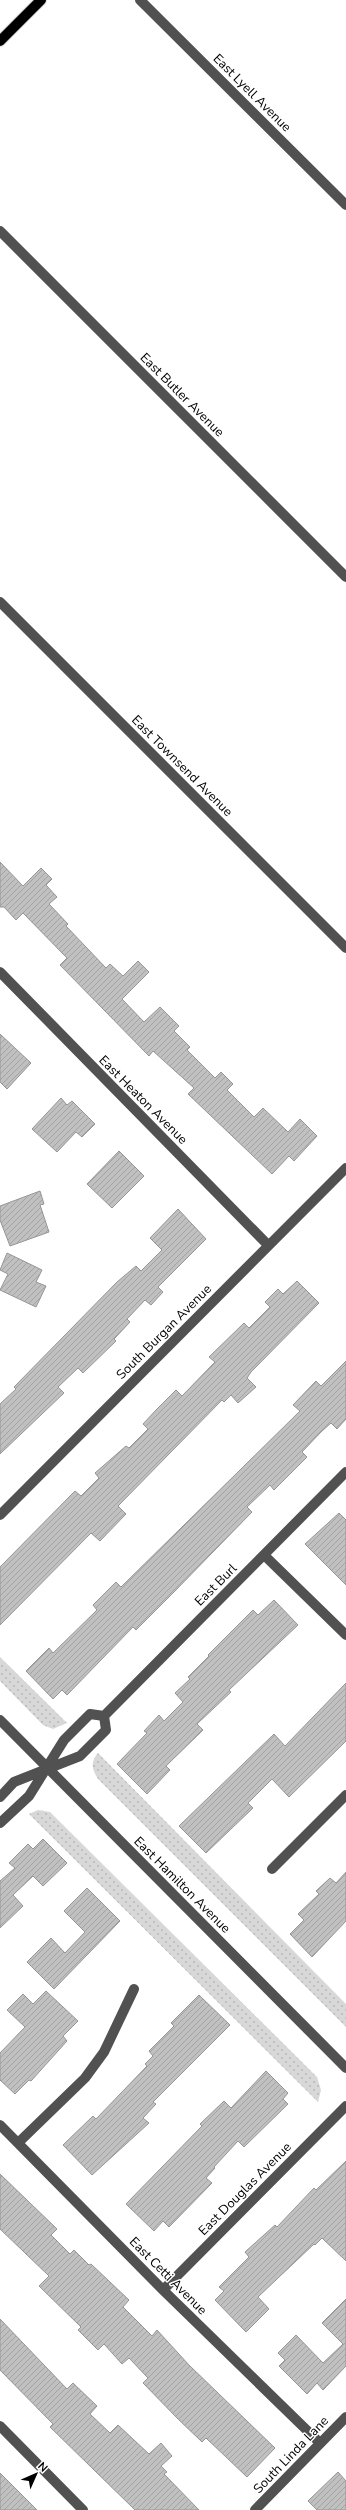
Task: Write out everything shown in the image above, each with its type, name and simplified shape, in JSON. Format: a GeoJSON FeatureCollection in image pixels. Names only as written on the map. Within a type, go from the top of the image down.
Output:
{"type":"FeatureCollection","features":[{"type":"Feature","properties":{"kind":"main road"},"geometry":{"type":"LineString","coordinates":[[0,41],[41,0]]}},
{"type":"Feature","properties":{"kind":"street","name":"East Lyell Avenue"},"geometry":{"type":"LineString","coordinates":[[140,0],[346,205]]}},
{"type":"Feature","properties":{"kind":"street","name":"East Butler Avenue"},"geometry":{"type":"LineString","coordinates":[[0,231],[346,577]]}},
{"type":"Feature","properties":{"kind":"street","name":"East Townsend Avenue"},"geometry":{"type":"LineString","coordinates":[[0,602],[346,948]]}},
{"type":"Feature","properties":{"kind":"street","name":"East Heaton Avenue"},"geometry":{"type":"LineString","coordinates":[[0,972],[268,1245]]}},
{"type":"Feature","properties":{"kind":"street","name":"South Burgan Avenue"},"geometry":{"type":"LineString","coordinates":[[0,1515],[346,1168]]}},
{"type":"Feature","properties":{"kind":"street","name":"East Burl"},"geometry":{"type":"LineString","coordinates":[[104,1716],[346,1472]]}},
{"type":"Feature","properties":{"kind":"street"},"geometry":{"type":"LineString","coordinates":[[264,1555],[346,1635]]}},
{"type":"Feature","properties":{"kind":"street"},"geometry":{"type":"LineString","coordinates":[[0,1796],[14,1782],[47,1768],[80,1756],[106,1730],[104,1716],[90,1714],[64,1740],[47,1768],[29,1796],[0,1823]]}},
{"type":"Feature","properties":{"kind":"street","name":"East Hamilton Avenue"},"geometry":{"type":"LineString","coordinates":[[0,1720],[346,2068]]}},
{"type":"Feature","properties":{"kind":"street"},"geometry":{"type":"LineString","coordinates":[[272,1869],[346,1795]]}},
{"type":"Feature","properties":{"kind":"street"},"geometry":{"type":"LineString","coordinates":[[18,2143],[85,2078],[104,2052],[134,1989]]}},
{"type":"Feature","properties":{"kind":"street","name":"East Douglas Avenue"},"geometry":{"type":"LineString","coordinates":[[163,2290],[346,2106]]}},
{"type":"Feature","properties":{"kind":"street","name":"East Cetti Avenue"},"geometry":{"type":"LineString","coordinates":[[0,2125],[163,2290],[320,2443]]}},
{"type":"Feature","properties":{"kind":"street","name":"South Linda Lane"},"geometry":{"type":"LineString","coordinates":[[255,2510],[346,2417]]}},
{"type":"Feature","properties":{"kind":"street"},"geometry":{"type":"LineString","coordinates":[[0,2426],[83,2510]]}},
{"type":"Feature","properties":{"kind":"shaded area"},"geometry":{"type":"Polygon","coordinates":[[[0,1657],[67,1723],[53,1729],[43,1725],[0,1681],[0,1657]]]}},
{"type":"Feature","properties":{"kind":"shaded area"},"geometry":{"type":"Polygon","coordinates":[[[98,1753],[346,2004],[346,2027],[98,1779],[94,1772],[93,1763],[95,1756],[98,1753]]]}},
{"type":"Feature","properties":{"kind":"shaded area"},"geometry":{"type":"Polygon","coordinates":[[[38,1810],[50,1812],[317,2077],[321,2090],[318,2102],[29,1814],[38,1810]]]}},
{"type":"Feature","properties":{"kind":"building"},"geometry":{"type":"Polygon","coordinates":[[[0,862],[23,886],[41,868],[52,879],[46,885],[57,897],[49,904],[68,924],[66,926],[106,968],[110,964],[123,976],[138,961],[149,972],[122,999],[144,1022],[160,1007],[179,1026],[174,1031],[190,1047],[187,1050],[215,1078],[221,1072],[233,1084],[227,1090],[254,1117],[263,1108],[288,1132],[300,1119],[317,1136],[294,1161],[289,1156],[272,1174],[188,1094],[194,1088],[153,1051],[149,1056],[60,965],[67,958],[23,913],[16,920],[4,907],[0,907],[0,862]]]}},
{"type":"Feature","properties":{"kind":"building"},"geometry":{"type":"Polygon","coordinates":[[[0,1034],[31,1063],[7,1089],[0,1082],[0,1034]]]}},
{"type":"Feature","properties":{"kind":"building"},"geometry":{"type":"Polygon","coordinates":[[[61,1098],[67,1105],[72,1101],[95,1124],[82,1137],[76,1132],[57,1152],[32,1129],[61,1098]]]}},
{"type":"Feature","properties":{"kind":"building"},"geometry":{"type":"Polygon","coordinates":[[[119,1151],[144,1176],[112,1208],[87,1184],[119,1151]]]}},
{"type":"Feature","properties":{"kind":"building"},"geometry":{"type":"Polygon","coordinates":[[[40,1191],[44,1204],[40,1205],[49,1232],[10,1246],[0,1220],[0,1206],[40,1191]]]}},
{"type":"Feature","properties":{"kind":"building"},"geometry":{"type":"Polygon","coordinates":[[[178,1209],[206,1239],[158,1287],[163,1292],[151,1305],[145,1300],[127,1319],[130,1322],[114,1339],[116,1341],[83,1373],[78,1368],[58,1387],[64,1393],[0,1454],[0,1404],[16,1389],[14,1387],[117,1282],[136,1266],[141,1271],[162,1250],[150,1238],[178,1209]]]}},
{"type":"Feature","properties":{"kind":"building"},"geometry":{"type":"Polygon","coordinates":[[[7,1253],[42,1270],[36,1282],[46,1286],[36,1307],[0,1290],[8,1274],[0,1270],[7,1253]]]}},
{"type":"Feature","properties":{"kind":"building"},"geometry":{"type":"Polygon","coordinates":[[[297,1281],[319,1303],[251,1372],[247,1378],[256,1387],[238,1403],[231,1395],[224,1402],[222,1400],[118,1506],[126,1514],[100,1541],[91,1533],[0,1625],[0,1567],[75,1491],[81,1496],[99,1478],[95,1473],[126,1446],[129,1448],[148,1429],[143,1424],[176,1390],[182,1396],[215,1362],[209,1357],[244,1323],[249,1328],[270,1307],[265,1302],[278,1289],[283,1294],[297,1281]]]}},
{"type":"Feature","properties":{"kind":"building"},"geometry":{"type":"Polygon","coordinates":[[[346,1361],[346,1419],[337,1429],[331,1423],[321,1432],[302,1452],[307,1457],[274,1490],[270,1485],[247,1507],[252,1512],[136,1630],[133,1627],[67,1695],[62,1690],[53,1699],[26,1671],[49,1648],[53,1653],[97,1610],[93,1605],[116,1582],[121,1587],[300,1411],[293,1405],[316,1381],[321,1386],[346,1361]]]}},
{"type":"Feature","properties":{"kind":"building"},"geometry":{"type":"Polygon","coordinates":[[[339,1513],[346,1520],[346,1585],[305,1544],[339,1513]]]}},
{"type":"Feature","properties":{"kind":"building"},"geometry":{"type":"Polygon","coordinates":[[[274,1600],[298,1625],[229,1690],[231,1692],[197,1724],[203,1730],[166,1766],[170,1770],[147,1794],[117,1764],[147,1733],[144,1731],[159,1715],[164,1721],[183,1702],[175,1693],[190,1679],[188,1677],[209,1656],[208,1655],[253,1610],[258,1615],[274,1600]]]}},
{"type":"Feature","properties":{"kind":"building"},"geometry":{"type":"Polygon","coordinates":[[[346,1683],[346,1741],[289,1797],[272,1779],[248,1803],[253,1808],[206,1853],[179,1826],[274,1734],[285,1746],[346,1683]]]}},
{"type":"Feature","properties":{"kind":"building"},"geometry":{"type":"Polygon","coordinates":[[[43,1839],[67,1863],[43,1886],[33,1876],[13,1895],[23,1906],[0,1928],[0,1881],[15,1868],[9,1863],[28,1844],[33,1849],[43,1839]]]}},
{"type":"Feature","properties":{"kind":"building"},"geometry":{"type":"Polygon","coordinates":[[[346,1872],[346,1921],[312,1957],[290,1934],[304,1920],[298,1914],[319,1894],[316,1891],[330,1878],[336,1883],[346,1872]]]}},
{"type":"Feature","properties":{"kind":"building"},"geometry":{"type":"Polygon","coordinates":[[[87,1888],[120,1921],[54,1989],[27,1962],[51,1938],[65,1953],[85,1932],[64,1911],[87,1888]]]}},
{"type":"Feature","properties":{"kind":"building"},"geometry":{"type":"Polygon","coordinates":[[[46,1991],[78,2021],[63,2036],[67,2041],[31,2081],[29,2080],[15,2094],[0,2080],[0,2053],[25,2027],[7,2010],[23,1994],[33,2004],[46,1991]]]}},
{"type":"Feature","properties":{"kind":"building"},"geometry":{"type":"Polygon","coordinates":[[[199,1995],[230,2025],[153,2102],[156,2104],[143,2118],[149,2123],[92,2175],[63,2145],[93,2116],[96,2119],[147,2066],[145,2064],[153,2056],[149,2051],[174,2026],[171,2023],[199,1995]]]}},
{"type":"Feature","properties":{"kind":"building"},"geometry":{"type":"Polygon","coordinates":[[[266,2071],[288,2093],[283,2099],[288,2104],[244,2147],[238,2141],[206,2178],[212,2183],[169,2227],[163,2221],[154,2231],[126,2204],[202,2126],[200,2124],[224,2101],[231,2108],[266,2071]]]}},
{"type":"Feature","properties":{"kind":"building"},"geometry":{"type":"Polygon","coordinates":[[[346,2161],[346,2261],[322,2238],[258,2297],[269,2309],[246,2332],[215,2300],[224,2291],[219,2287],[249,2257],[245,2252],[275,2225],[277,2227],[314,2188],[316,2190],[346,2161]]]}},
{"type":"Feature","properties":{"kind":"building"},"geometry":{"type":"Polygon","coordinates":[[[0,2174],[57,2229],[51,2235],[70,2254],[74,2250],[129,2300],[123,2307],[152,2336],[157,2330],[189,2365],[275,2448],[247,2477],[206,2438],[202,2442],[178,2419],[143,2383],[148,2378],[129,2358],[122,2364],[104,2344],[98,2350],[78,2330],[81,2327],[39,2286],[49,2276],[0,2229],[0,2174]]]}},
{"type":"Feature","properties":{"kind":"building"},"geometry":{"type":"Polygon","coordinates":[[[346,2299],[346,2366],[323,2390],[317,2383],[307,2394],[279,2366],[285,2360],[278,2353],[296,2335],[323,2363],[343,2344],[322,2323],[346,2299]]]}},
{"type":"Feature","properties":{"kind":"building"},"geometry":{"type":"Polygon","coordinates":[[[0,2319],[67,2389],[73,2383],[97,2406],[90,2414],[110,2433],[118,2425],[149,2454],[161,2443],[172,2456],[161,2466],[167,2472],[164,2474],[199,2510],[135,2510],[50,2427],[53,2424],[0,2370],[0,2319]]]}},
{"type":"Feature","properties":{"kind":"building"},"geometry":{"type":"Polygon","coordinates":[[[338,2472],[346,2481],[346,2510],[317,2510],[308,2501],[338,2472]]]}},
{"type":"Feature","properties":{"kind":"building"},"geometry":{"type":"Polygon","coordinates":[[[0,2473],[37,2510],[0,2510],[0,2473]]]}}]}
